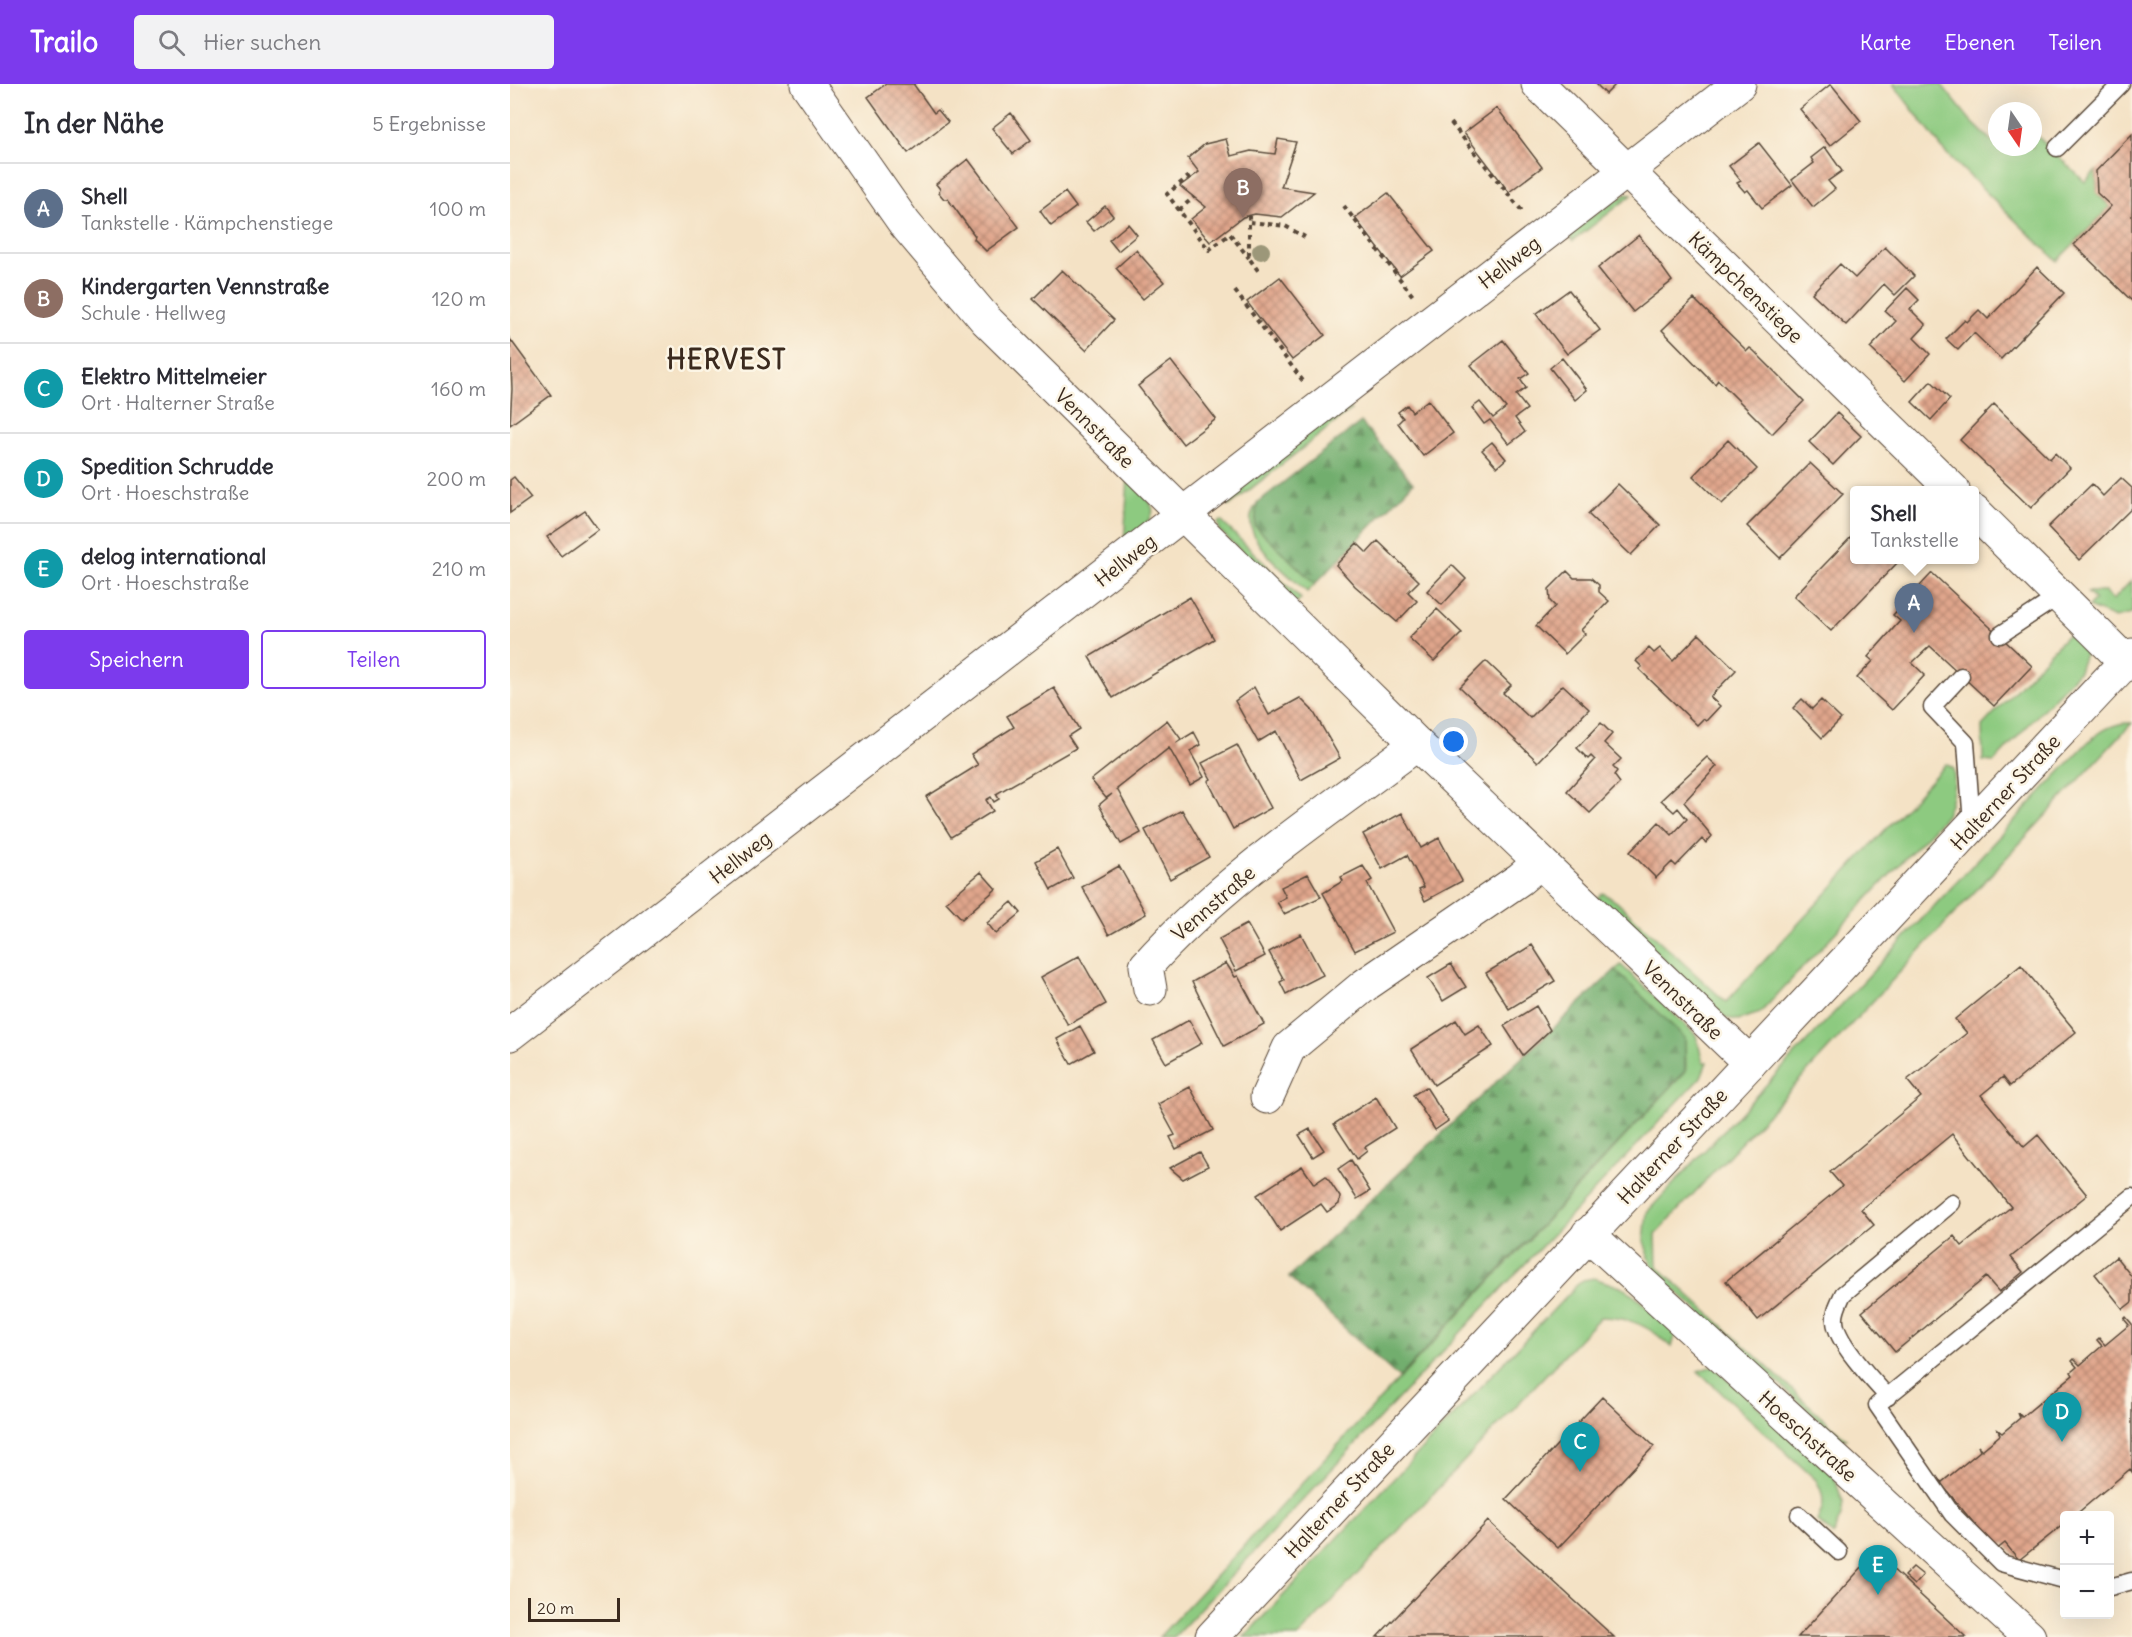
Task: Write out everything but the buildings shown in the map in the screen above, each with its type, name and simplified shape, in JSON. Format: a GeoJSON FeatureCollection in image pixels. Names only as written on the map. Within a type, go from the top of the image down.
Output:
{"type":"FeatureCollection","features":[{"type":"Feature","properties":{"kind":"street","name":"Vennstraße"},"geometry":{"type":"LineString","coordinates":[[807,84],[905,224],[986,321],[1417,744],[1750,1063]]}},
{"type":"Feature","properties":{"kind":"street","name":"Kämpchenstiege"},"geometry":{"type":"LineString","coordinates":[[1538,84],[1949,486]]}},
{"type":"Feature","properties":{"kind":"street","name":"Hellweg"},"geometry":{"type":"LineString","coordinates":[[510,1034],[1739,84]]}},
{"type":"Feature","properties":{"kind":"street"},"geometry":{"type":"LineString","coordinates":[[1979,516],[2059,596],[2130,661]]}},
{"type":"Feature","properties":{"kind":"street","name":"Halterner Straße"},"geometry":{"type":"LineString","coordinates":[[1212,1637],[1588,1234],[2130,661]]}},
{"type":"Feature","properties":{"kind":"street","name":"Vennstraße"},"geometry":{"type":"LineString","coordinates":[[1150,989],[1146,966],[1170,940],[1240,877],[1417,744]]}},
{"type":"Feature","properties":{"kind":"street"},"geometry":{"type":"LineString","coordinates":[[1267,1097],[1289,1048],[1365,985],[1520,879],[1540,862]]}},
{"type":"Feature","properties":{"kind":"street","name":"Hoeschstraße"},"geometry":{"type":"LineString","coordinates":[[1588,1234],[2029,1637]]}},
{"type":"Feature","properties":{"kind":"lane"},"geometry":{"type":"LineString","coordinates":[[2057,148],[2121,84]]}},
{"type":"Feature","properties":{"kind":"lane"},"geometry":{"type":"LineString","coordinates":[[2000,636],[2059,596]]}},
{"type":"Feature","properties":{"kind":"lane"},"geometry":{"type":"LineString","coordinates":[[1961,676],[1932,707],[1966,743],[1972,827]]}},
{"type":"Feature","properties":{"kind":"lane"},"geometry":{"type":"LineString","coordinates":[[2060,1579],[2001,1563],[1952,1514],[1877,1405],[2132,1197]]}},
{"type":"Feature","properties":{"kind":"lane"},"geometry":{"type":"LineString","coordinates":[[1888,1396],[1866,1372],[1839,1334],[1835,1323],[1836,1307],[1843,1294],[1952,1203]]}},
{"type":"Feature","properties":{"kind":"lane"},"geometry":{"type":"LineString","coordinates":[[1799,1515],[1839,1552]]}},
{"type":"Feature","properties":{"kind":"lane"},"geometry":{"type":"LineString","coordinates":[[2114,1586],[2132,1581]]}},
{"type":"Feature","properties":{"kind":"path"},"geometry":{"type":"LineString","coordinates":[[1452,123],[1528,218]]}},
{"type":"Feature","properties":{"kind":"path"},"geometry":{"type":"LineString","coordinates":[[1189,180],[1188,177],[1167,194],[1209,250],[1230,234],[1259,272]]}},
{"type":"Feature","properties":{"kind":"path"},"geometry":{"type":"LineString","coordinates":[[1179,210],[1194,197]]}},
{"type":"Feature","properties":{"kind":"path"},"geometry":{"type":"LineString","coordinates":[[1344,206],[1418,303]]}},
{"type":"Feature","properties":{"kind":"path"},"geometry":{"type":"LineString","coordinates":[[1249,215],[1249,258]]}},
{"type":"Feature","properties":{"kind":"path"},"geometry":{"type":"LineString","coordinates":[[1250,222],[1285,226],[1305,237]]}},
{"type":"Feature","properties":{"kind":"path"},"geometry":{"type":"LineString","coordinates":[[1235,291],[1308,387]]}},
{"type":"Feature","properties":{"kind":"green space"},"geometry":{"type":"Polygon","coordinates":[[[1893,84],[1941,84],[1971,121],[1988,137],[1988,156],[2042,156],[2042,141],[2085,182],[2096,171],[2097,193],[2110,207],[2057,261],[1945,152],[1893,84]]]}},
{"type":"Feature","properties":{"kind":"green space"},"geometry":{"type":"Polygon","coordinates":[[[1626,194],[1632,195],[1573,241],[1566,233],[1626,194]]]}},
{"type":"Feature","properties":{"kind":"green space"},"geometry":{"type":"Polygon","coordinates":[[[1345,404],[1351,410],[1229,506],[1222,500],[1345,404]]]}},
{"type":"Feature","properties":{"kind":"green space"},"geometry":{"type":"Polygon","coordinates":[[[1361,422],[1413,483],[1315,584],[1255,526],[1257,503],[1361,422]]]}},
{"type":"Feature","properties":{"kind":"green space"},"geometry":{"type":"Polygon","coordinates":[[[1128,477],[1147,498],[1153,512],[1145,524],[1124,543],[1128,477]]]}},
{"type":"Feature","properties":{"kind":"green space"},"geometry":{"type":"Polygon","coordinates":[[[1257,504],[1255,526],[1315,584],[1307,592],[1276,564],[1257,540],[1251,528],[1251,516],[1257,504]]]}},
{"type":"Feature","properties":{"kind":"green space"},"geometry":{"type":"Polygon","coordinates":[[[1221,521],[1301,599],[1296,604],[1220,531],[1218,523],[1221,521]]]}},
{"type":"Feature","properties":{"kind":"green space"},"geometry":{"type":"Polygon","coordinates":[[[2132,580],[2132,614],[2115,618],[2088,607],[2095,600],[2087,592],[2105,592],[2113,600],[2132,580]]]}},
{"type":"Feature","properties":{"kind":"green space"},"geometry":{"type":"Polygon","coordinates":[[[2079,633],[2085,654],[2079,671],[1994,762],[1983,761],[1982,726],[2066,636],[2079,633]]]}},
{"type":"Feature","properties":{"kind":"green space"},"geometry":{"type":"Polygon","coordinates":[[[2132,723],[1656,1234],[1657,1266],[1846,1439],[1841,1440],[1653,1270],[1644,1241],[1647,1212],[2087,743],[2108,728],[2132,723]]]}},
{"type":"Feature","properties":{"kind":"green space"},"geometry":{"type":"Polygon","coordinates":[[[1946,764],[1953,768],[1954,779],[1952,798],[1946,815],[1760,1013],[1738,1020],[1726,1018],[1597,898],[1603,893],[1617,902],[1726,1002],[1946,764]]]}},
{"type":"Feature","properties":{"kind":"green space"},"geometry":{"type":"Polygon","coordinates":[[[1621,965],[1696,1035],[1703,1062],[1707,1062],[1701,1077],[1174,1637],[1159,1637],[1686,1071],[1685,1038],[1615,970],[1621,965]]]}},
{"type":"Feature","properties":{"kind":"green space"},"geometry":{"type":"Polygon","coordinates":[[[1615,970],[1685,1038],[1685,1071],[1399,1378],[1289,1277],[1615,970]]]}},
{"type":"Feature","properties":{"kind":"green space"},"geometry":{"type":"Polygon","coordinates":[[[1594,1278],[1626,1289],[1676,1332],[1672,1347],[1639,1324],[1611,1317],[1600,1317],[1298,1637],[1244,1637],[1576,1286],[1583,1280],[1594,1278]]]}},
{"type":"Feature","properties":{"kind":"green space"},"geometry":{"type":"Polygon","coordinates":[[[1713,1366],[1833,1474],[1843,1502],[1841,1516],[1833,1535],[1817,1521],[1823,1500],[1816,1480],[1698,1371],[1713,1366]]]}},
{"type":"Feature","properties":{"kind":"place","name":"Kindergarten Vennstraße"},"geometry":{"type":"Point","coordinates":[1243,218]}},
{"type":"Feature","properties":{"kind":"place","name":"Shell"},"geometry":{"type":"Point","coordinates":[1914,633]}},
{"type":"Feature","properties":{"kind":"place","name":"Spedition Schrudde"},"geometry":{"type":"Point","coordinates":[2062,1442]}},
{"type":"Feature","properties":{"kind":"place","name":"Elektro Mittelmeier"},"geometry":{"type":"Point","coordinates":[1580,1472]}},
{"type":"Feature","properties":{"kind":"place","name":"delog international"},"geometry":{"type":"Point","coordinates":[1878,1595]}},
{"type":"Feature","properties":{"kind":"district","name":"HERVEST"},"geometry":{"type":"Point","coordinates":[727,359]}}]}
